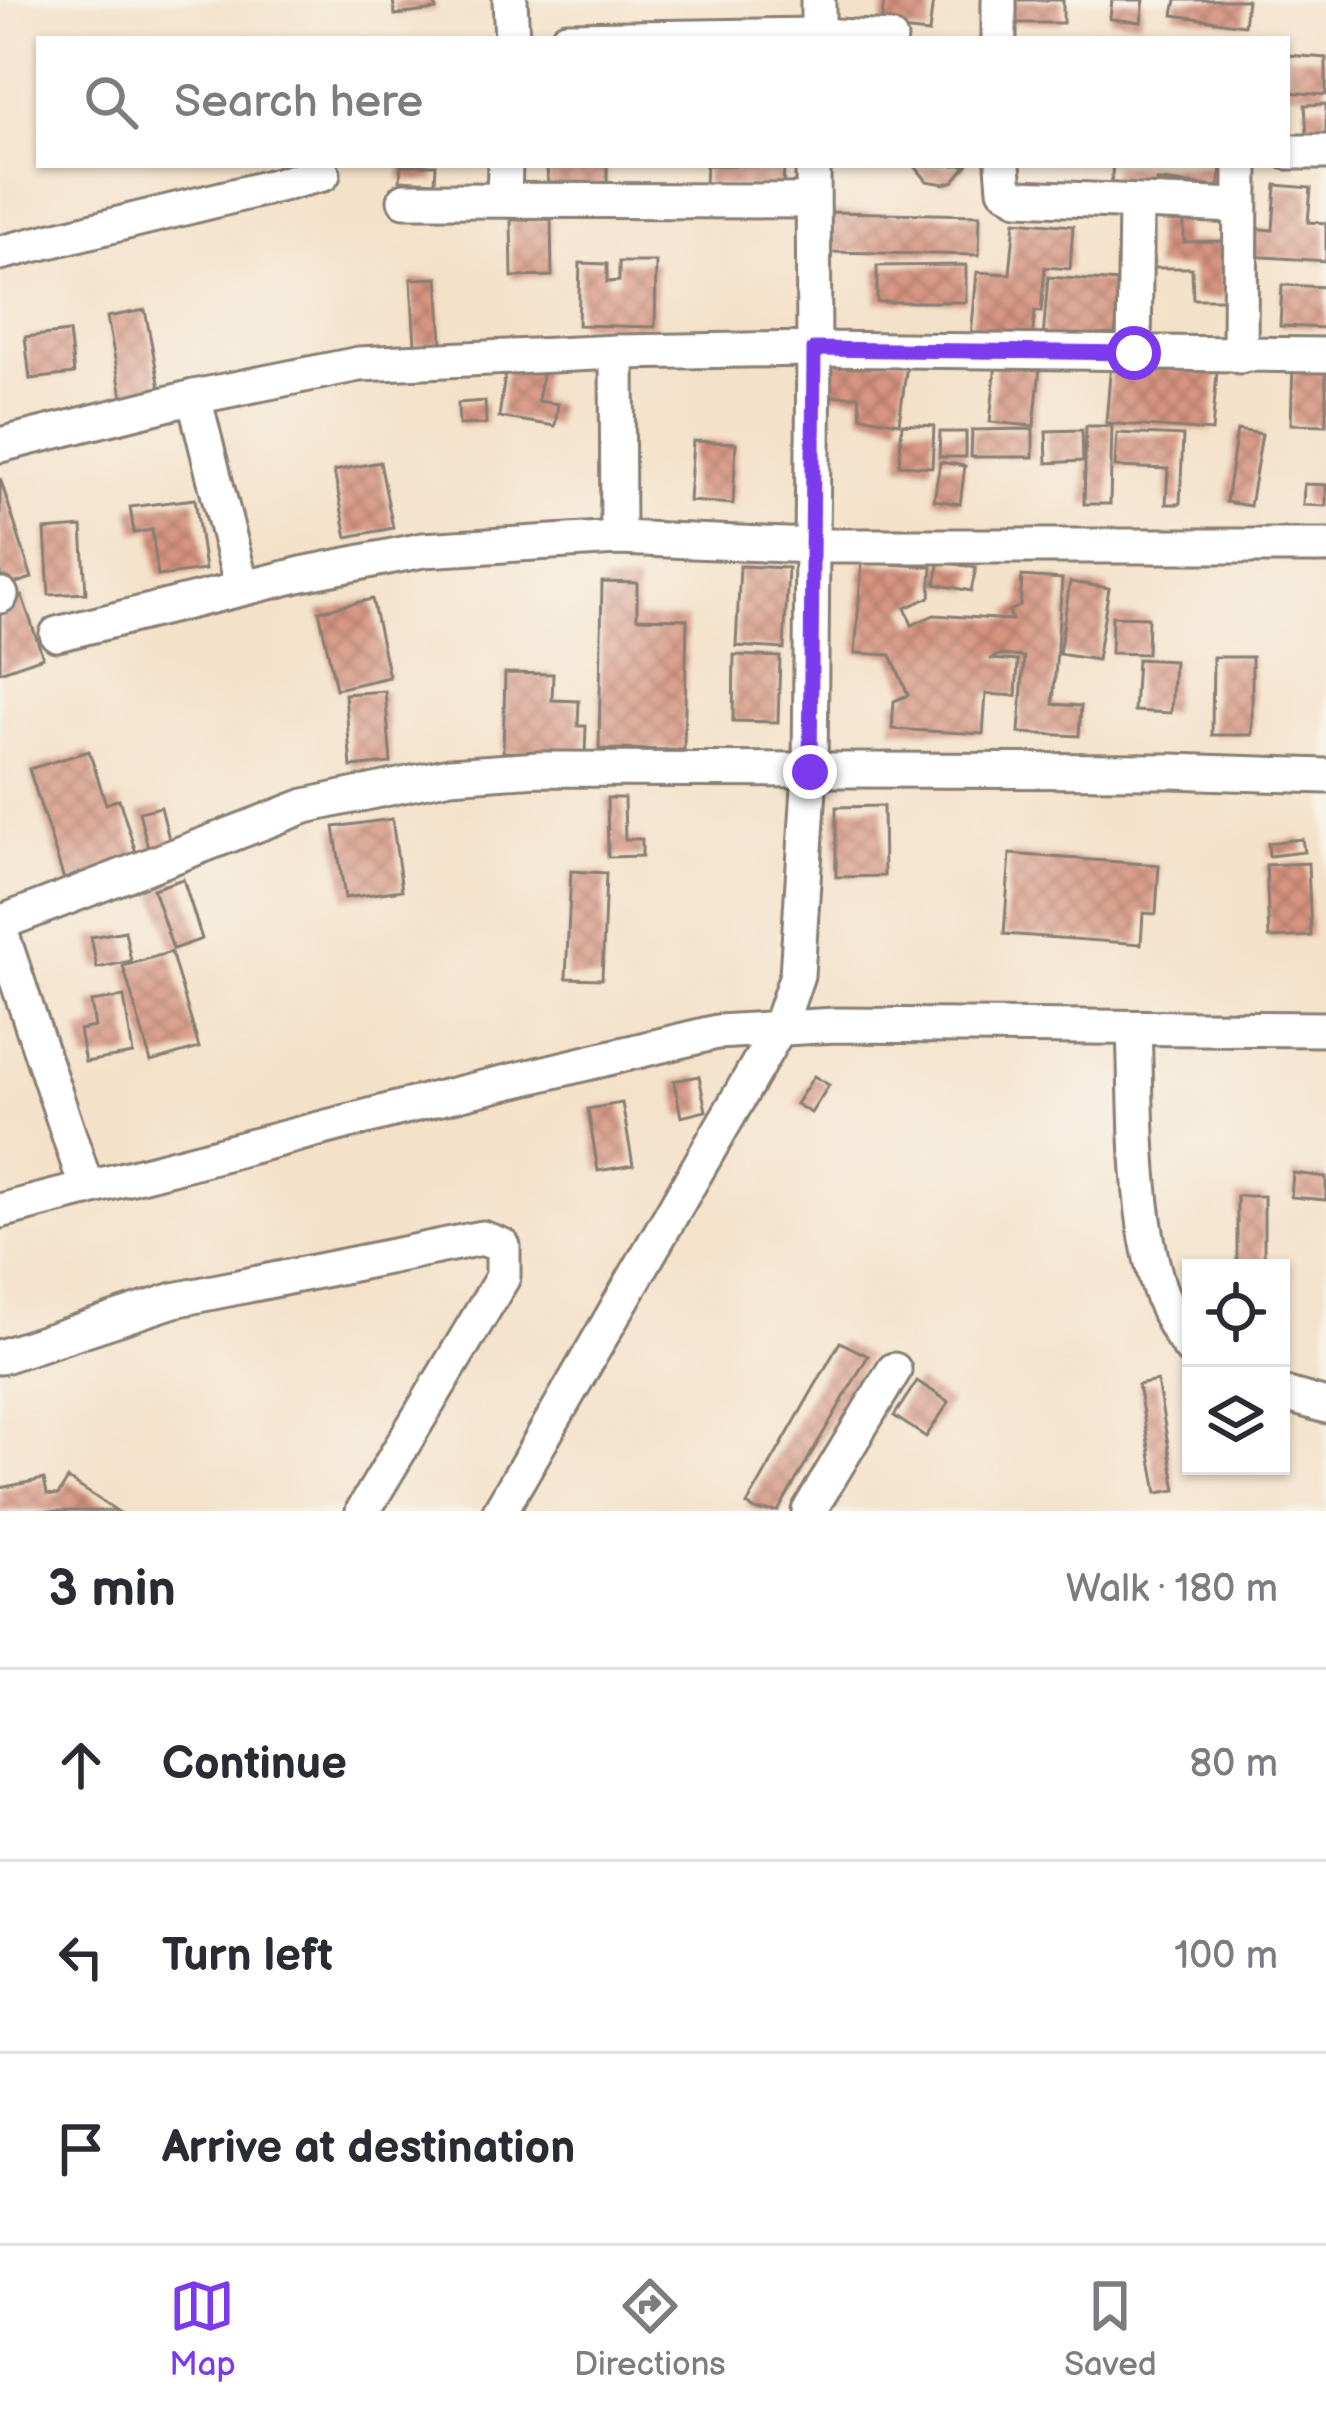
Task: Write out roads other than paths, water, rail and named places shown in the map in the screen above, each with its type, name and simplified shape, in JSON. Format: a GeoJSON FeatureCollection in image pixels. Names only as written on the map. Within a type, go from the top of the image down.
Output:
{"type":"FeatureCollection","features":[{"type":"Feature","properties":{"kind":"street"},"geometry":{"type":"LineString","coordinates":[[510,0],[512,36]]}},
{"type":"Feature","properties":{"kind":"street"},"geometry":{"type":"LineString","coordinates":[[818,0],[818,36]]}},
{"type":"Feature","properties":{"kind":"street"},"geometry":{"type":"LineString","coordinates":[[999,0],[999,36]]}},
{"type":"Feature","properties":{"kind":"street"},"geometry":{"type":"LineString","coordinates":[[1290,152],[1326,152]]}},
{"type":"Feature","properties":{"kind":"street"},"geometry":{"type":"LineString","coordinates":[[504,200],[505,168]]}},
{"type":"Feature","properties":{"kind":"street"},"geometry":{"type":"LineString","coordinates":[[500,1511],[779,1028],[797,975],[810,772],[813,168]]}},
{"type":"Feature","properties":{"kind":"street"},"geometry":{"type":"LineString","coordinates":[[1003,168],[1005,189],[1018,197],[1238,206]]}},
{"type":"Feature","properties":{"kind":"street"},"geometry":{"type":"LineString","coordinates":[[1240,356],[1241,168]]}},
{"type":"Feature","properties":{"kind":"street"},"geometry":{"type":"LineString","coordinates":[[0,253],[323,174]]}},
{"type":"Feature","properties":{"kind":"street"},"geometry":{"type":"LineString","coordinates":[[405,200],[812,201]]}},
{"type":"Feature","properties":{"kind":"street"},"geometry":{"type":"LineString","coordinates":[[1134,353],[1136,203]]}},
{"type":"Feature","properties":{"kind":"street"},"geometry":{"type":"LineString","coordinates":[[0,445],[194,397],[359,364],[814,349],[1326,355]]}},
{"type":"Feature","properties":{"kind":"street"},"geometry":{"type":"LineString","coordinates":[[617,352],[618,538]]}},
{"type":"Feature","properties":{"kind":"street"},"geometry":{"type":"LineString","coordinates":[[194,397],[242,588]]}},
{"type":"Feature","properties":{"kind":"street"},"geometry":{"type":"LineString","coordinates":[[57,634],[423,550],[618,538],[812,546],[1326,547]]}},
{"type":"Feature","properties":{"kind":"street"},"geometry":{"type":"LineString","coordinates":[[87,1189],[0,926],[305,806],[451,775],[538,770],[1171,771],[1326,776]]}},
{"type":"Feature","properties":{"kind":"street"},"geometry":{"type":"LineString","coordinates":[[0,1211],[717,1032],[835,1024],[1326,1029]]}},
{"type":"Feature","properties":{"kind":"street"},"geometry":{"type":"LineString","coordinates":[[1134,1028],[1144,1235],[1154,1274],[1182,1330]]}},
{"type":"Feature","properties":{"kind":"street"},"geometry":{"type":"LineString","coordinates":[[0,1357],[174,1300],[482,1238],[494,1240],[503,1246],[503,1276],[362,1511]]}},
{"type":"Feature","properties":{"kind":"street"},"geometry":{"type":"LineString","coordinates":[[809,1511],[894,1370]]}},
{"type":"Feature","properties":{"kind":"street"},"geometry":{"type":"LineString","coordinates":[[1290,1396],[1326,1406]]}}]}
